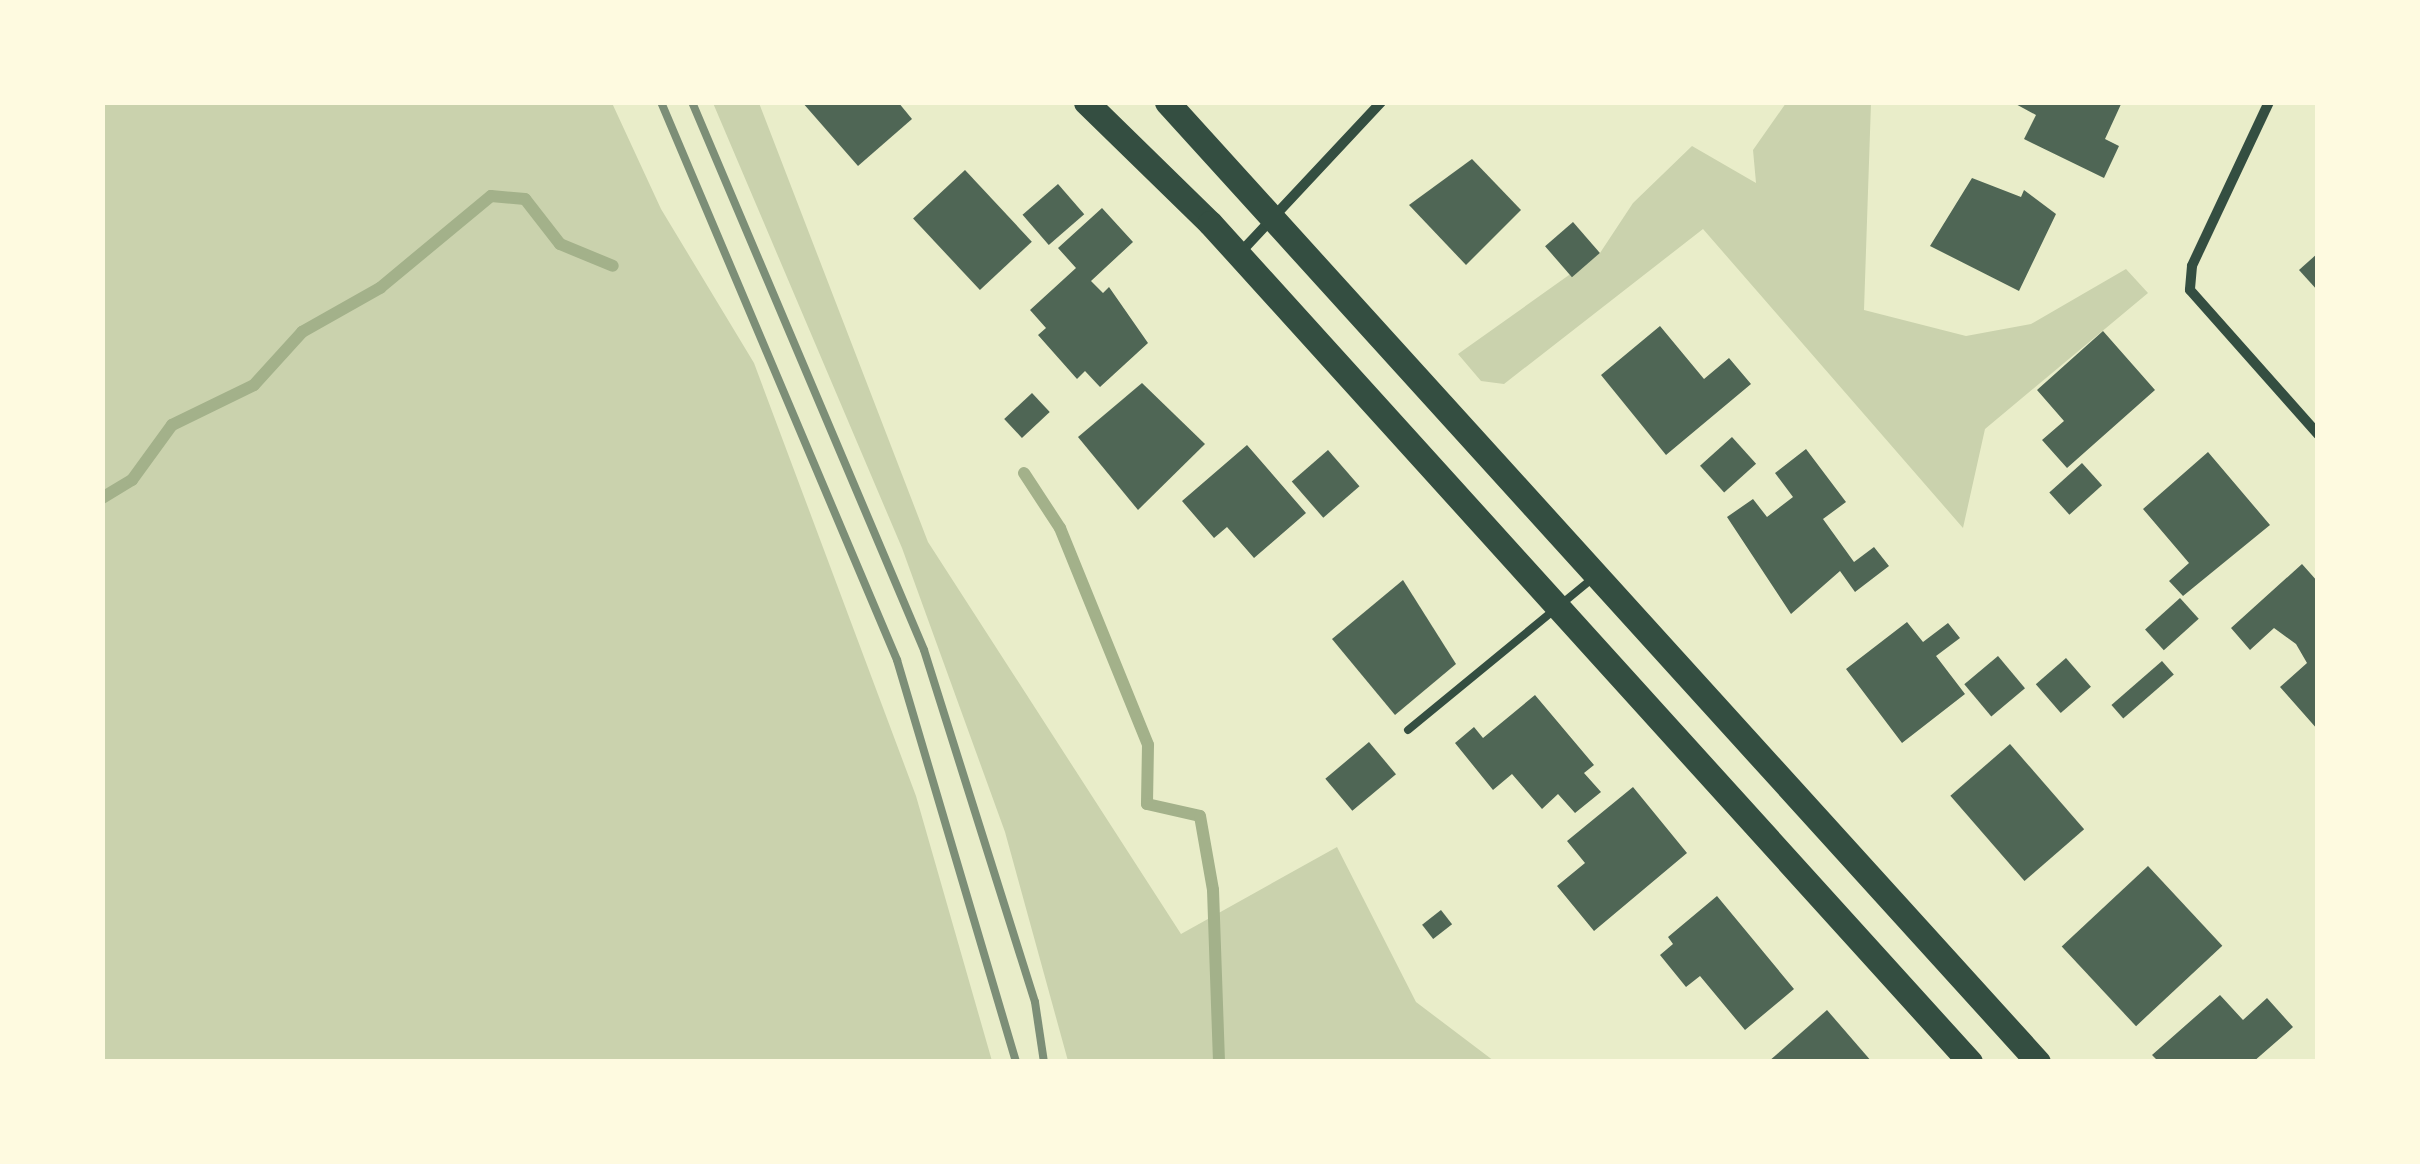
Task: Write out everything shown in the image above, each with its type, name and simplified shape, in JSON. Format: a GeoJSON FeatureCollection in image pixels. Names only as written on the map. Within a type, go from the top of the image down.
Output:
{"type":"FeatureCollection","features":[{"type":"Feature","properties":{"kind":"main road"},"geometry":{"type":"LineString","coordinates":[[1086,102],[1238,255],[1560,604],[1970,1062]]}},
{"type":"Feature","properties":{"kind":"main road"},"geometry":{"type":"LineString","coordinates":[[1167,102],[1600,572],[2038,1062]]}},
{"type":"Feature","properties":{"kind":"street"},"geometry":{"type":"LineString","coordinates":[[1238,255],[1381,102]]}},
{"type":"Feature","properties":{"kind":"street"},"geometry":{"type":"LineString","coordinates":[[2268,102],[2192,266],[2190,290],[2318,434]]}},
{"type":"Feature","properties":{"kind":"lane"},"geometry":{"type":"LineString","coordinates":[[1408,730],[1600,572]]}},
{"type":"Feature","properties":{"kind":"green space"},"geometry":{"type":"Polygon","coordinates":[[[102,103],[612,103],[661,209],[754,363],[916,796],[992,1061],[103,1061],[102,103]]]}},
{"type":"Feature","properties":{"kind":"green space"},"geometry":{"type":"Polygon","coordinates":[[[713,103],[759,103],[928,542],[1181,934],[1337,847],[1416,1002],[1494,1061],[1068,1061],[1005,832],[902,548],[713,103]]]}},
{"type":"Feature","properties":{"kind":"green space"},"geometry":{"type":"Polygon","coordinates":[[[1786,103],[1871,103],[1864,310],[1966,336],[2031,324],[2126,269],[2148,293],[1985,429],[1963,528],[1703,229],[1504,384],[1481,381],[1458,354],[1600,253],[1633,203],[1692,146],[1756,183],[1753,150],[1786,103]]]}},
{"type":"Feature","properties":{"kind":"building"},"geometry":{"type":"Polygon","coordinates":[[[802,102],[898,102],[912,119],[858,166],[802,102]]]}},
{"type":"Feature","properties":{"kind":"building"},"geometry":{"type":"Polygon","coordinates":[[[2012,102],[2122,102],[2105,139],[2119,146],[2104,178],[2024,139],[2036,115],[2012,102]]]}},
{"type":"Feature","properties":{"kind":"building"},"geometry":{"type":"Polygon","coordinates":[[[1472,159],[1521,210],[1466,265],[1409,205],[1472,159]]]}},
{"type":"Feature","properties":{"kind":"building"},"geometry":{"type":"Polygon","coordinates":[[[965,170],[1032,242],[980,290],[913,218],[965,170]]]}},
{"type":"Feature","properties":{"kind":"building"},"geometry":{"type":"Polygon","coordinates":[[[1972,178],[2021,197],[2024,190],[2056,214],[2019,291],[1930,246],[1972,178]]]}},
{"type":"Feature","properties":{"kind":"building"},"geometry":{"type":"Polygon","coordinates":[[[1058,184],[1084,214],[1049,245],[1023,215],[1058,184]]]}},
{"type":"Feature","properties":{"kind":"building"},"geometry":{"type":"Polygon","coordinates":[[[1102,208],[1133,242],[1091,281],[1103,293],[1109,287],[1148,343],[1100,387],[1085,371],[1077,379],[1038,335],[1046,328],[1030,310],[1076,268],[1058,248],[1102,208]]]}},
{"type":"Feature","properties":{"kind":"building"},"geometry":{"type":"Polygon","coordinates":[[[1573,222],[1600,253],[1572,277],[1545,246],[1573,222]]]}},
{"type":"Feature","properties":{"kind":"building"},"geometry":{"type":"Polygon","coordinates":[[[2318,253],[2318,291],[2299,270],[2318,253]]]}},
{"type":"Feature","properties":{"kind":"building"},"geometry":{"type":"Polygon","coordinates":[[[1660,326],[1704,379],[1729,358],[1751,384],[1666,455],[1601,375],[1660,326]]]}},
{"type":"Feature","properties":{"kind":"building"},"geometry":{"type":"Polygon","coordinates":[[[2103,331],[2155,390],[2067,468],[2042,440],[2064,421],[2037,390],[2103,331]]]}},
{"type":"Feature","properties":{"kind":"building"},"geometry":{"type":"Polygon","coordinates":[[[1142,383],[1205,444],[1138,510],[1078,437],[1142,383]]]}},
{"type":"Feature","properties":{"kind":"building"},"geometry":{"type":"Polygon","coordinates":[[[1032,393],[1050,412],[1022,438],[1004,419],[1032,393]]]}},
{"type":"Feature","properties":{"kind":"building"},"geometry":{"type":"Polygon","coordinates":[[[1732,437],[1756,464],[1724,493],[1700,466],[1732,437]]]}},
{"type":"Feature","properties":{"kind":"building"},"geometry":{"type":"Polygon","coordinates":[[[1247,445],[1306,513],[1254,558],[1227,527],[1214,538],[1182,501],[1247,445]]]}},
{"type":"Feature","properties":{"kind":"building"},"geometry":{"type":"Polygon","coordinates":[[[1806,449],[1846,502],[1823,519],[1854,562],[1874,547],[1889,566],[1855,592],[1840,571],[1791,614],[1727,517],[1753,499],[1767,517],[1793,497],[1775,473],[1806,449]]]}},
{"type":"Feature","properties":{"kind":"building"},"geometry":{"type":"Polygon","coordinates":[[[1328,450],[1359,486],[1323,518],[1292,481],[1328,450]]]}},
{"type":"Feature","properties":{"kind":"building"},"geometry":{"type":"Polygon","coordinates":[[[2208,452],[2270,525],[2183,596],[2169,581],[2189,563],[2143,509],[2208,452]]]}},
{"type":"Feature","properties":{"kind":"building"},"geometry":{"type":"Polygon","coordinates":[[[2082,463],[2102,485],[2069,515],[2049,492],[2082,463]]]}},
{"type":"Feature","properties":{"kind":"building"},"geometry":{"type":"Polygon","coordinates":[[[2302,564],[2318,582],[2318,730],[2280,687],[2307,663],[2296,644],[2274,628],[2250,650],[2231,628],[2302,564]]]}},
{"type":"Feature","properties":{"kind":"building"},"geometry":{"type":"Polygon","coordinates":[[[1403,580],[1456,664],[1395,715],[1332,639],[1403,580]]]}},
{"type":"Feature","properties":{"kind":"building"},"geometry":{"type":"Polygon","coordinates":[[[2180,598],[2199,619],[2164,650],[2145,629],[2180,598]]]}},
{"type":"Feature","properties":{"kind":"building"},"geometry":{"type":"Polygon","coordinates":[[[1907,622],[1923,642],[1948,623],[1960,638],[1936,656],[1965,694],[1902,743],[1846,669],[1907,622]]]}},
{"type":"Feature","properties":{"kind":"building"},"geometry":{"type":"Polygon","coordinates":[[[1998,656],[2025,688],[1991,716],[1964,684],[1998,656]]]}},
{"type":"Feature","properties":{"kind":"building"},"geometry":{"type":"Polygon","coordinates":[[[2066,658],[2091,687],[2061,713],[2036,684],[2066,658]]]}},
{"type":"Feature","properties":{"kind":"building"},"geometry":{"type":"Polygon","coordinates":[[[2162,661],[2174,675],[2123,719],[2111,705],[2162,661]]]}},
{"type":"Feature","properties":{"kind":"building"},"geometry":{"type":"Polygon","coordinates":[[[1535,695],[1594,765],[1584,773],[1601,792],[1575,813],[1558,794],[1542,809],[1512,774],[1493,790],[1455,743],[1474,727],[1483,738],[1535,695]]]}},
{"type":"Feature","properties":{"kind":"building"},"geometry":{"type":"Polygon","coordinates":[[[1369,742],[1396,774],[1352,811],[1325,779],[1369,742]]]}},
{"type":"Feature","properties":{"kind":"building"},"geometry":{"type":"Polygon","coordinates":[[[2010,744],[2084,829],[2025,881],[1950,796],[2010,744]]]}},
{"type":"Feature","properties":{"kind":"building"},"geometry":{"type":"Polygon","coordinates":[[[1633,787],[1687,853],[1594,931],[1557,886],[1585,863],[1567,841],[1633,787]]]}},
{"type":"Feature","properties":{"kind":"building"},"geometry":{"type":"Polygon","coordinates":[[[2148,866],[2222,946],[2136,1026],[2062,946],[2148,866]]]}},
{"type":"Feature","properties":{"kind":"building"},"geometry":{"type":"Polygon","coordinates":[[[1717,896],[1794,989],[1745,1030],[1700,976],[1686,987],[1660,955],[1673,944],[1668,937],[1717,896]]]}},
{"type":"Feature","properties":{"kind":"building"},"geometry":{"type":"Polygon","coordinates":[[[1441,910],[1452,924],[1433,939],[1422,925],[1441,910]]]}},
{"type":"Feature","properties":{"kind":"building"},"geometry":{"type":"Polygon","coordinates":[[[2220,995],[2243,1020],[2267,998],[2293,1027],[2253,1062],[2159,1062],[2152,1055],[2220,995]]]}},
{"type":"Feature","properties":{"kind":"building"},"geometry":{"type":"Polygon","coordinates":[[[1827,1010],[1872,1062],[1768,1062],[1827,1010]]]}},
{"type":"Feature","properties":{"kind":"waterway"},"geometry":{"type":"LineString","coordinates":[[102,498],[132,480],[172,425],[254,385],[302,332],[380,288],[491,196],[525,199],[560,244],[613,266]]}},
{"type":"Feature","properties":{"kind":"waterway"},"geometry":{"type":"LineString","coordinates":[[1024,473],[1060,528],[1148,745],[1147,804],[1200,816],[1213,890],[1219,1062]]}},
{"type":"Feature","properties":{"kind":"railway"},"geometry":{"type":"LineString","coordinates":[[661,102],[897,660],[1016,1062]]}},
{"type":"Feature","properties":{"kind":"railway"},"geometry":{"type":"LineString","coordinates":[[692,102],[924,650],[1035,1002],[1044,1062]]}}]}
